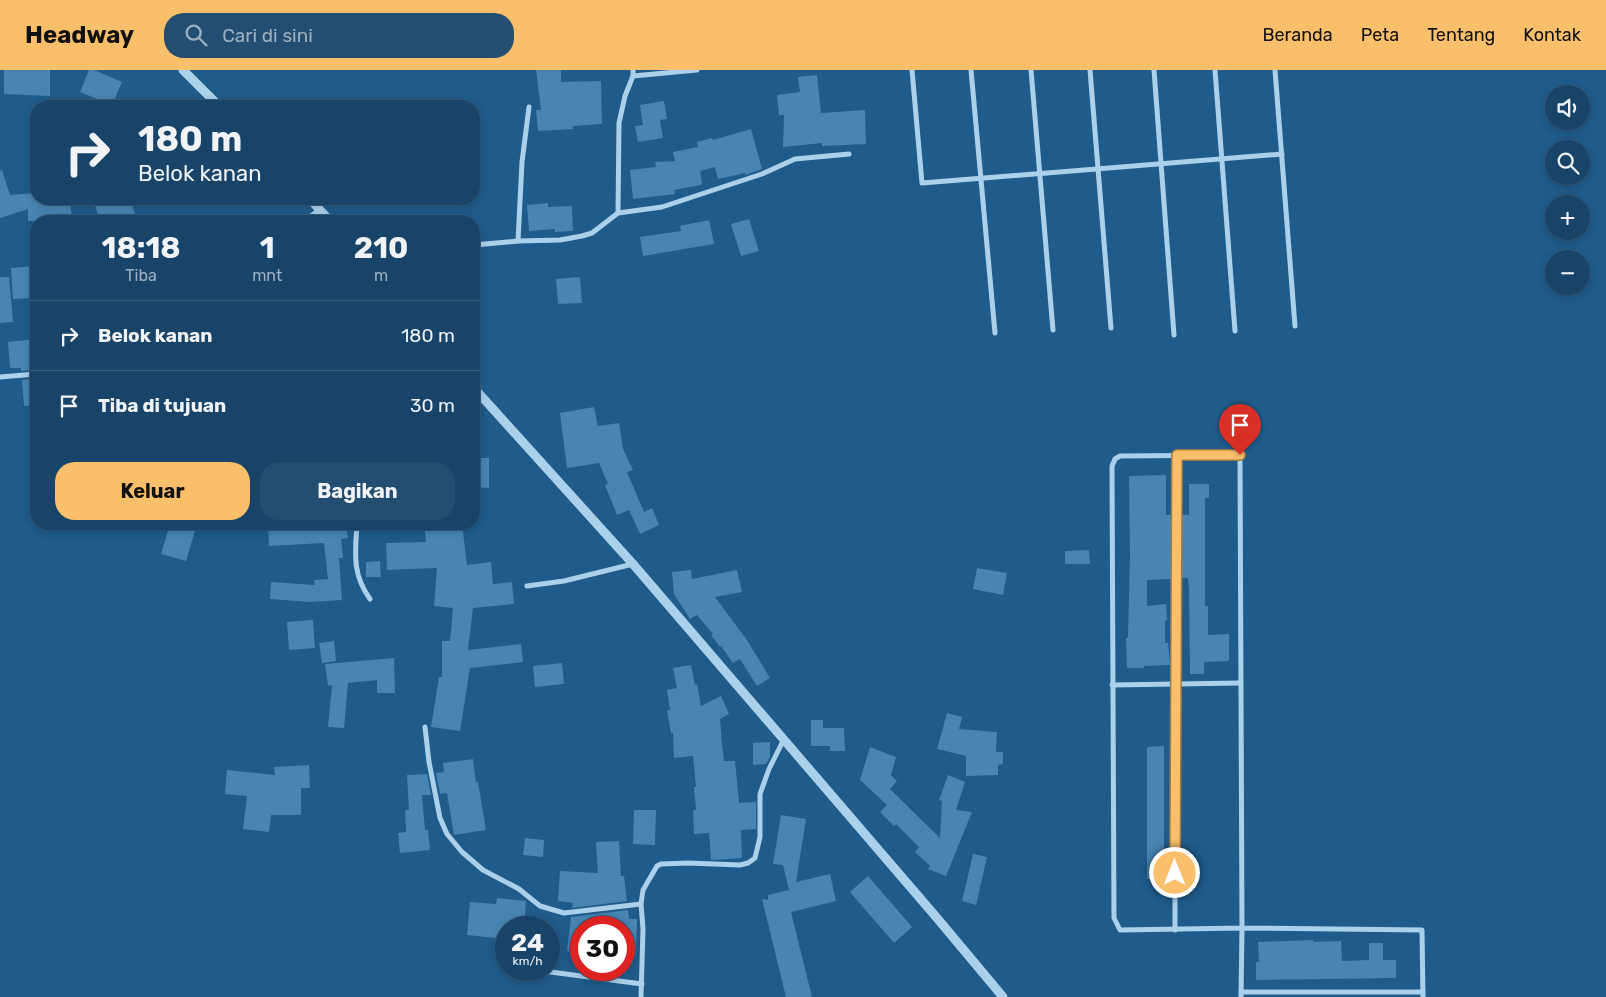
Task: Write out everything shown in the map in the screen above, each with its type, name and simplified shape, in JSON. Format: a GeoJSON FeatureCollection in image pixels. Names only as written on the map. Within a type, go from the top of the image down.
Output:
{"type":"FeatureCollection","features":[{"type":"Feature","properties":{"kind":"street"},"geometry":{"type":"LineString","coordinates":[[183,70],[213,100]]}},
{"type":"Feature","properties":{"kind":"street"},"geometry":{"type":"LineString","coordinates":[[618,213],[619,123],[633,70]]}},
{"type":"Feature","properties":{"kind":"street"},"geometry":{"type":"LineString","coordinates":[[632,76],[697,70]]}},
{"type":"Feature","properties":{"kind":"street"},"geometry":{"type":"LineString","coordinates":[[912,70],[922,184],[1282,154]]}},
{"type":"Feature","properties":{"kind":"street"},"geometry":{"type":"LineString","coordinates":[[971,70],[995,333]]}},
{"type":"Feature","properties":{"kind":"street"},"geometry":{"type":"LineString","coordinates":[[1031,70],[1053,330]]}},
{"type":"Feature","properties":{"kind":"street"},"geometry":{"type":"LineString","coordinates":[[1090,70],[1111,328]]}},
{"type":"Feature","properties":{"kind":"street"},"geometry":{"type":"LineString","coordinates":[[1154,70],[1174,335]]}},
{"type":"Feature","properties":{"kind":"street"},"geometry":{"type":"LineString","coordinates":[[1215,70],[1235,331]]}},
{"type":"Feature","properties":{"kind":"street"},"geometry":{"type":"LineString","coordinates":[[1275,70],[1295,326]]}},
{"type":"Feature","properties":{"kind":"street"},"geometry":{"type":"LineString","coordinates":[[518,240],[522,162],[530,107]]}},
{"type":"Feature","properties":{"kind":"street"},"geometry":{"type":"LineString","coordinates":[[480,244],[518,240],[560,240],[582,236],[592,233],[618,213],[662,208],[762,174],[795,159],[849,154]]}},
{"type":"Feature","properties":{"kind":"street"},"geometry":{"type":"LineString","coordinates":[[316,205],[325,215]]}},
{"type":"Feature","properties":{"kind":"street"},"geometry":{"type":"LineString","coordinates":[[312,215],[320,209]]}},
{"type":"Feature","properties":{"kind":"street"},"geometry":{"type":"LineString","coordinates":[[0,377],[30,374]]}},
{"type":"Feature","properties":{"kind":"street"},"geometry":{"type":"LineString","coordinates":[[480,395],[633,564],[1003,997]]}},
{"type":"Feature","properties":{"kind":"street"},"geometry":{"type":"LineString","coordinates":[[1175,930],[1177,455]]}},
{"type":"Feature","properties":{"kind":"street"},"geometry":{"type":"LineString","coordinates":[[1177,455],[1120,456],[1115,459],[1112,466],[1114,918],[1120,930],[1242,928],[1422,930],[1423,995],[1241,995],[1242,928],[1240,455],[1177,455]]}},
{"type":"Feature","properties":{"kind":"street"},"geometry":{"type":"LineString","coordinates":[[356,530],[356,568],[361,584],[370,598]]}},
{"type":"Feature","properties":{"kind":"street"},"geometry":{"type":"LineString","coordinates":[[527,586],[564,581],[633,564]]}},
{"type":"Feature","properties":{"kind":"street"},"geometry":{"type":"LineString","coordinates":[[1112,685],[1240,683]]}},
{"type":"Feature","properties":{"kind":"street"},"geometry":{"type":"LineString","coordinates":[[425,727],[429,762],[440,818],[447,834],[462,852],[483,870],[519,889],[540,906],[564,914],[641,904]]}},
{"type":"Feature","properties":{"kind":"street"},"geometry":{"type":"LineString","coordinates":[[641,997],[643,929],[641,904],[643,890],[660,864],[740,865],[748,863],[755,858],[760,838],[760,794],[769,769],[784,739]]}},
{"type":"Feature","properties":{"kind":"street"},"geometry":{"type":"LineString","coordinates":[[560,973],[642,984]]}},
{"type":"Feature","properties":{"kind":"building"},"geometry":{"type":"Polygon","coordinates":[[[4,70],[50,70],[50,96],[4,94],[4,70]]]}},
{"type":"Feature","properties":{"kind":"building"},"geometry":{"type":"Polygon","coordinates":[[[89,70],[94,70],[122,82],[114,100],[100,100],[80,92],[89,70]]]}},
{"type":"Feature","properties":{"kind":"building"},"geometry":{"type":"Polygon","coordinates":[[[536,70],[561,70],[561,82],[601,81],[602,124],[573,126],[573,129],[538,131],[536,110],[541,110],[536,70]]]}},
{"type":"Feature","properties":{"kind":"building"},"geometry":{"type":"Polygon","coordinates":[[[817,75],[821,113],[865,110],[866,144],[822,146],[822,143],[783,147],[784,115],[779,115],[777,95],[800,92],[798,77],[817,75]]]}},
{"type":"Feature","properties":{"kind":"building"},"geometry":{"type":"Polygon","coordinates":[[[664,101],[667,119],[660,120],[663,138],[638,142],[635,126],[643,125],[640,105],[664,101]]]}},
{"type":"Feature","properties":{"kind":"building"},"geometry":{"type":"Polygon","coordinates":[[[751,129],[762,169],[745,175],[745,173],[718,179],[715,167],[700,171],[701,185],[674,190],[675,194],[633,199],[630,170],[656,167],[655,162],[675,161],[673,152],[698,147],[697,142],[712,138],[713,140],[751,129]]]}},
{"type":"Feature","properties":{"kind":"building"},"geometry":{"type":"Polygon","coordinates":[[[2,170],[10,195],[30,193],[30,205],[71,205],[72,215],[30,215],[30,221],[28,221],[28,209],[0,218],[0,171],[2,170]]]}},
{"type":"Feature","properties":{"kind":"building"},"geometry":{"type":"Polygon","coordinates":[[[548,203],[548,207],[572,206],[573,231],[555,232],[555,229],[529,231],[527,205],[548,203]]]}},
{"type":"Feature","properties":{"kind":"building"},"geometry":{"type":"Polygon","coordinates":[[[95,205],[132,205],[135,215],[98,215],[95,205]]]}},
{"type":"Feature","properties":{"kind":"building"},"geometry":{"type":"Polygon","coordinates":[[[749,219],[759,251],[741,256],[731,224],[749,219]]]}},
{"type":"Feature","properties":{"kind":"building"},"geometry":{"type":"Polygon","coordinates":[[[709,220],[714,244],[643,256],[640,237],[681,231],[680,226],[709,220]]]}},
{"type":"Feature","properties":{"kind":"building"},"geometry":{"type":"Polygon","coordinates":[[[30,266],[30,298],[13,299],[11,268],[30,266]]]}},
{"type":"Feature","properties":{"kind":"building"},"geometry":{"type":"Polygon","coordinates":[[[0,277],[9,277],[13,322],[0,323],[0,277]]]}},
{"type":"Feature","properties":{"kind":"building"},"geometry":{"type":"Polygon","coordinates":[[[580,277],[582,303],[558,304],[556,279],[580,277]]]}},
{"type":"Feature","properties":{"kind":"building"},"geometry":{"type":"Polygon","coordinates":[[[30,340],[30,370],[21,371],[21,368],[10,368],[8,342],[30,340]]]}},
{"type":"Feature","properties":{"kind":"building"},"geometry":{"type":"Polygon","coordinates":[[[30,379],[30,406],[24,406],[22,380],[30,379]]]}},
{"type":"Feature","properties":{"kind":"building"},"geometry":{"type":"Polygon","coordinates":[[[594,407],[598,426],[619,423],[623,449],[633,470],[627,472],[644,512],[652,508],[659,525],[640,534],[629,510],[617,515],[605,485],[608,484],[599,463],[567,468],[560,413],[594,407]]]}},
{"type":"Feature","properties":{"kind":"building"},"geometry":{"type":"Polygon","coordinates":[[[480,458],[489,458],[489,488],[480,487],[480,458]]]}},
{"type":"Feature","properties":{"kind":"building"},"geometry":{"type":"Polygon","coordinates":[[[1166,475],[1166,515],[1172,515],[1172,579],[1147,580],[1147,606],[1166,604],[1165,643],[1168,643],[1170,665],[1127,668],[1126,638],[1128,638],[1130,555],[1129,476],[1166,475]]]}},
{"type":"Feature","properties":{"kind":"building"},"geometry":{"type":"Polygon","coordinates":[[[1189,484],[1209,484],[1209,498],[1205,498],[1205,606],[1208,606],[1208,635],[1229,634],[1229,661],[1204,662],[1204,674],[1190,674],[1188,578],[1180,578],[1181,515],[1189,515],[1189,484]]]}},
{"type":"Feature","properties":{"kind":"building"},"geometry":{"type":"Polygon","coordinates":[[[168,530],[195,530],[186,561],[161,554],[168,530]]]}},
{"type":"Feature","properties":{"kind":"building"},"geometry":{"type":"Polygon","coordinates":[[[268,530],[347,530],[348,538],[341,539],[343,558],[339,558],[342,600],[309,602],[270,599],[271,582],[315,585],[314,580],[328,579],[324,543],[269,546],[268,530]]]}},
{"type":"Feature","properties":{"kind":"building"},"geometry":{"type":"Polygon","coordinates":[[[425,530],[463,530],[467,565],[491,562],[493,584],[512,582],[514,604],[473,608],[468,650],[521,644],[523,662],[470,668],[460,731],[431,727],[439,677],[442,677],[442,641],[450,641],[453,608],[434,606],[437,568],[387,570],[386,543],[426,542],[425,530]]]}},
{"type":"Feature","properties":{"kind":"building"},"geometry":{"type":"Polygon","coordinates":[[[1089,550],[1090,564],[1065,564],[1065,551],[1089,550]]]}},
{"type":"Feature","properties":{"kind":"building"},"geometry":{"type":"Polygon","coordinates":[[[380,561],[381,577],[366,577],[366,562],[380,561]]]}},
{"type":"Feature","properties":{"kind":"building"},"geometry":{"type":"Polygon","coordinates":[[[977,568],[1007,573],[1003,595],[973,589],[977,568]]]}},
{"type":"Feature","properties":{"kind":"building"},"geometry":{"type":"Polygon","coordinates":[[[691,570],[692,579],[737,570],[742,592],[715,597],[747,640],[770,678],[757,686],[740,659],[733,663],[697,615],[690,619],[674,594],[672,572],[691,570]]]}},
{"type":"Feature","properties":{"kind":"building"},"geometry":{"type":"Polygon","coordinates":[[[313,620],[315,648],[289,650],[287,622],[313,620]]]}},
{"type":"Feature","properties":{"kind":"building"},"geometry":{"type":"Polygon","coordinates":[[[334,641],[336,661],[322,663],[319,643],[334,641]]]}},
{"type":"Feature","properties":{"kind":"building"},"geometry":{"type":"Polygon","coordinates":[[[394,658],[395,693],[377,693],[377,680],[348,683],[344,728],[328,727],[332,685],[328,686],[325,664],[394,658]]]}},
{"type":"Feature","properties":{"kind":"building"},"geometry":{"type":"Polygon","coordinates":[[[562,663],[564,684],[535,687],[533,666],[562,663]]]}},
{"type":"Feature","properties":{"kind":"building"},"geometry":{"type":"Polygon","coordinates":[[[691,665],[701,706],[721,696],[729,714],[720,719],[722,744],[724,761],[735,761],[739,803],[756,802],[756,829],[741,830],[742,858],[711,860],[709,833],[694,834],[693,810],[696,810],[694,787],[696,787],[693,756],[674,758],[673,733],[671,733],[667,711],[670,710],[667,690],[677,688],[673,668],[691,665]]]}},
{"type":"Feature","properties":{"kind":"building"},"geometry":{"type":"Polygon","coordinates":[[[947,713],[962,717],[959,729],[997,732],[996,752],[1003,752],[1003,764],[998,765],[998,775],[966,776],[966,756],[937,749],[947,713]]]}},
{"type":"Feature","properties":{"kind":"building"},"geometry":{"type":"Polygon","coordinates":[[[811,720],[823,720],[823,728],[844,728],[845,751],[830,751],[830,746],[811,746],[811,720]]]}},
{"type":"Feature","properties":{"kind":"building"},"geometry":{"type":"Polygon","coordinates":[[[770,742],[770,757],[766,764],[753,765],[753,743],[770,742]]]}},
{"type":"Feature","properties":{"kind":"building"},"geometry":{"type":"Polygon","coordinates":[[[1164,746],[1164,879],[1147,879],[1147,747],[1164,746]]]}},
{"type":"Feature","properties":{"kind":"building"},"geometry":{"type":"Polygon","coordinates":[[[870,747],[896,757],[891,775],[897,781],[890,789],[940,838],[942,801],[939,800],[948,775],[965,782],[956,810],[972,812],[946,876],[928,869],[930,866],[915,852],[919,847],[896,824],[894,826],[880,812],[887,805],[860,780],[870,747]]]}},
{"type":"Feature","properties":{"kind":"building"},"geometry":{"type":"Polygon","coordinates":[[[473,759],[486,830],[454,835],[447,793],[440,794],[436,773],[444,772],[443,763],[473,759]]]}},
{"type":"Feature","properties":{"kind":"building"},"geometry":{"type":"Polygon","coordinates":[[[309,765],[310,788],[301,788],[301,815],[271,815],[269,832],[243,829],[247,796],[225,794],[227,770],[275,775],[274,767],[309,765]]]}},
{"type":"Feature","properties":{"kind":"building"},"geometry":{"type":"Polygon","coordinates":[[[427,774],[431,795],[422,795],[425,830],[428,830],[430,850],[400,853],[398,833],[406,832],[405,810],[409,810],[407,775],[427,774]]]}},
{"type":"Feature","properties":{"kind":"building"},"geometry":{"type":"Polygon","coordinates":[[[634,810],[656,810],[655,845],[633,844],[634,810]]]}},
{"type":"Feature","properties":{"kind":"building"},"geometry":{"type":"Polygon","coordinates":[[[781,815],[806,819],[796,882],[830,874],[836,901],[791,912],[812,997],[786,997],[762,899],[768,900],[768,895],[789,890],[783,865],[773,864],[781,815]]]}},
{"type":"Feature","properties":{"kind":"building"},"geometry":{"type":"Polygon","coordinates":[[[525,838],[544,840],[543,857],[523,855],[525,838]]]}},
{"type":"Feature","properties":{"kind":"building"},"geometry":{"type":"Polygon","coordinates":[[[619,841],[621,876],[624,876],[627,901],[572,908],[573,903],[558,901],[560,871],[598,873],[596,842],[619,841]]]}},
{"type":"Feature","properties":{"kind":"building"},"geometry":{"type":"Polygon","coordinates":[[[973,854],[987,857],[976,905],[962,901],[973,854]]]}},
{"type":"Feature","properties":{"kind":"building"},"geometry":{"type":"Polygon","coordinates":[[[868,876],[912,927],[894,943],[850,892],[868,876]]]}},
{"type":"Feature","properties":{"kind":"building"},"geometry":{"type":"Polygon","coordinates":[[[497,898],[526,901],[525,916],[495,916],[495,938],[467,935],[470,902],[496,904],[497,898]]]}},
{"type":"Feature","properties":{"kind":"building"},"geometry":{"type":"Polygon","coordinates":[[[628,910],[629,916],[579,916],[628,910]]]}},
{"type":"Feature","properties":{"kind":"building"},"geometry":{"type":"Polygon","coordinates":[[[635,919],[637,919],[636,955],[635,919]]]}},
{"type":"Feature","properties":{"kind":"building"},"geometry":{"type":"Polygon","coordinates":[[[570,926],[570,951],[567,951],[570,926]]]}},
{"type":"Feature","properties":{"kind":"building"},"geometry":{"type":"Polygon","coordinates":[[[1313,940],[1313,942],[1341,941],[1342,961],[1369,960],[1369,943],[1383,943],[1383,960],[1396,960],[1396,978],[1256,980],[1256,962],[1259,962],[1258,942],[1313,940]]]}},
{"type":"Feature","properties":{"kind":"route"},"geometry":{"type":"LineString","coordinates":[[1175,873],[1177,455],[1240,455]]}}]}
